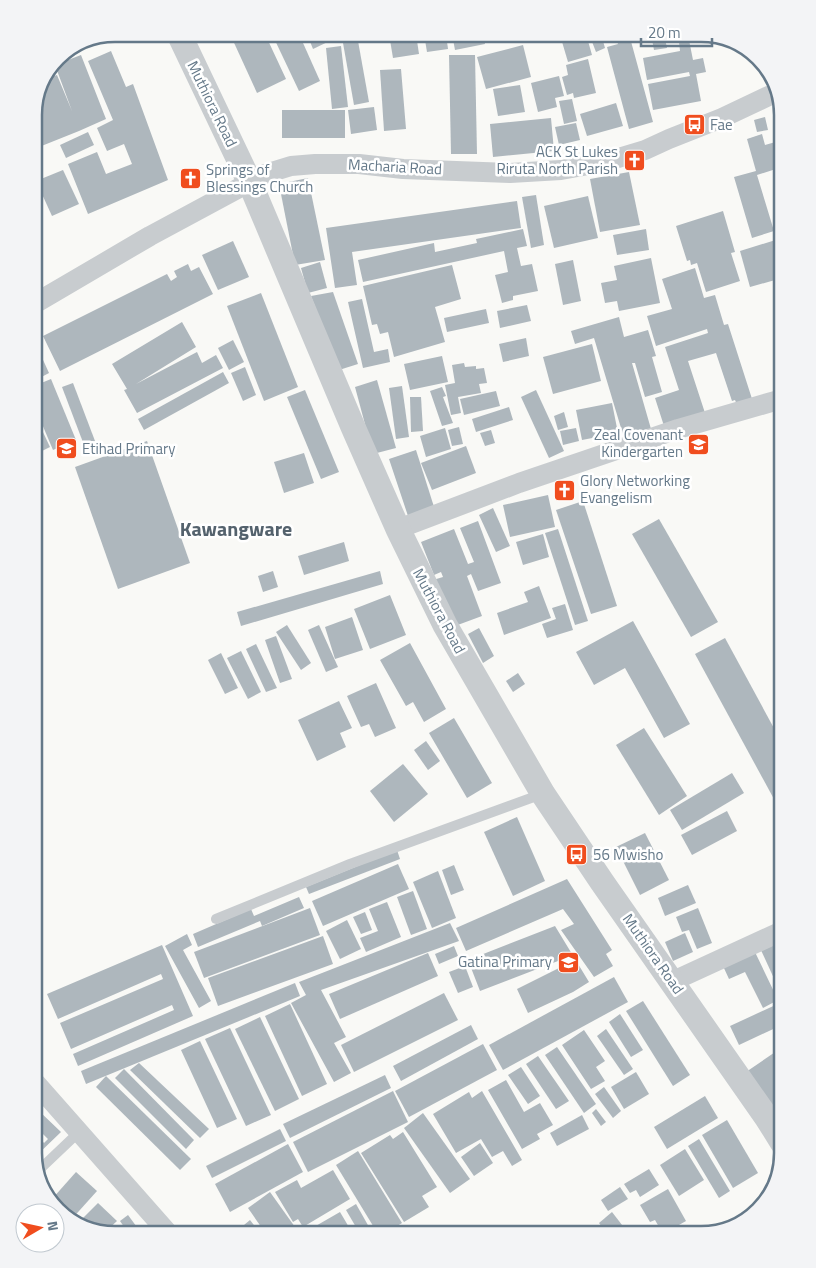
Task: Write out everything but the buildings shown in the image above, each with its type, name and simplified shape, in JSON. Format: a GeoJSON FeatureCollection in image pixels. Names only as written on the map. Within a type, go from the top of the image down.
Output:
{"type":"FeatureCollection","features":[{"type":"Feature","properties":{"kind":"street","name":"Muthiora Road"},"geometry":{"type":"LineString","coordinates":[[183,42],[250,183],[398,529],[445,625],[543,794],[774,1129]]}},
{"type":"Feature","properties":{"kind":"street","name":"Macharia Road"},"geometry":{"type":"LineString","coordinates":[[43,299],[150,236],[265,174],[291,166],[359,164],[403,169],[510,173],[561,170],[604,162],[645,150],[722,118],[770,95]]}},
{"type":"Feature","properties":{"kind":"street"},"geometry":{"type":"LineString","coordinates":[[398,529],[537,477],[678,429],[774,401]]}},
{"type":"Feature","properties":{"kind":"street"},"geometry":{"type":"LineString","coordinates":[[671,982],[774,935]]}},
{"type":"Feature","properties":{"kind":"street"},"geometry":{"type":"LineString","coordinates":[[42,1090],[161,1225]]}},
{"type":"Feature","properties":{"kind":"lane"},"geometry":{"type":"LineString","coordinates":[[216,919],[350,864],[543,794]]}},
{"type":"Feature","properties":{"kind":"lane"},"geometry":{"type":"LineString","coordinates":[[44,1165],[79,1132]]}},
{"type":"Feature","properties":{"kind":"place","name":"Fae"},"geometry":{"type":"Point","coordinates":[694,125]}},
{"type":"Feature","properties":{"kind":"place","name":"ACK St Lukes Riruta North Parish"},"geometry":{"type":"Point","coordinates":[634,161]}},
{"type":"Feature","properties":{"kind":"place","name":"Springs of Blessings Church"},"geometry":{"type":"Point","coordinates":[190,179]}},
{"type":"Feature","properties":{"kind":"place","name":"Zeal Covenant Kindergarten"},"geometry":{"type":"Point","coordinates":[699,444]}},
{"type":"Feature","properties":{"kind":"place","name":"Etihad Primary"},"geometry":{"type":"Point","coordinates":[66,449]}},
{"type":"Feature","properties":{"kind":"place","name":"Glory Networking Evangelism"},"geometry":{"type":"Point","coordinates":[564,490]}},
{"type":"Feature","properties":{"kind":"place","name":"56 Mwisho"},"geometry":{"type":"Point","coordinates":[577,855]}},
{"type":"Feature","properties":{"kind":"place","name":"Gatina Primary"},"geometry":{"type":"Point","coordinates":[568,962]}},
{"type":"Feature","properties":{"kind":"district","name":"Kawangware"},"geometry":{"type":"Point","coordinates":[236,529]}}]}
